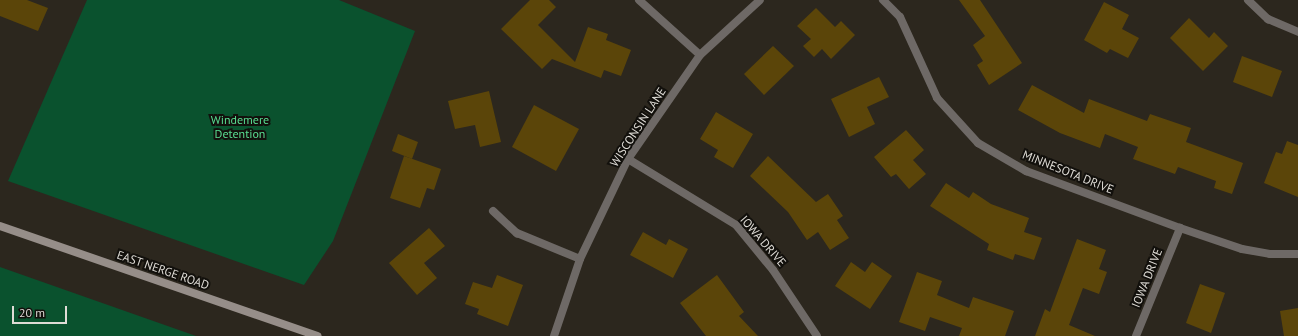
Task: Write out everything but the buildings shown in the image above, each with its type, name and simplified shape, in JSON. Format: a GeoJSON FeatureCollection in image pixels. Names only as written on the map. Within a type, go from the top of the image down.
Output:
{"type":"FeatureCollection","features":[{"type":"Feature","properties":{"kind":"main road","name":"EAST NERGE ROAD"},"geometry":{"type":"LineString","coordinates":[[0,226],[318,336]]}},
{"type":"Feature","properties":{"kind":"street"},"geometry":{"type":"LineString","coordinates":[[639,0],[700,55]]}},
{"type":"Feature","properties":{"kind":"street","name":"WISCONSIN LANE"},"geometry":{"type":"LineString","coordinates":[[554,336],[580,259],[628,159],[700,55],[760,0]]}},
{"type":"Feature","properties":{"kind":"street","name":"MINNESOTA DRIVE"},"geometry":{"type":"LineString","coordinates":[[882,0],[900,17],[937,98],[978,143],[1026,171],[1180,228],[1242,249],[1270,254],[1298,254]]}},
{"type":"Feature","properties":{"kind":"street"},"geometry":{"type":"LineString","coordinates":[[1248,0],[1268,19],[1298,32]]}},
{"type":"Feature","properties":{"kind":"street","name":"IOWA DRIVE"},"geometry":{"type":"LineString","coordinates":[[628,159],[736,225],[773,270],[817,336]]}},
{"type":"Feature","properties":{"kind":"street"},"geometry":{"type":"LineString","coordinates":[[493,211],[517,234],[580,259]]}},
{"type":"Feature","properties":{"kind":"street","name":"IOWA DRIVE"},"geometry":{"type":"LineString","coordinates":[[1136,336],[1180,228]]}},
{"type":"Feature","properties":{"kind":"green space","name":"Windemere Detention"},"geometry":{"type":"Polygon","coordinates":[[[87,0],[339,0],[415,31],[333,241],[304,285],[8,181],[87,0]]]}},
{"type":"Feature","properties":{"kind":"green space"},"geometry":{"type":"Polygon","coordinates":[[[0,267],[196,336],[0,336],[0,267]]]}}]}
